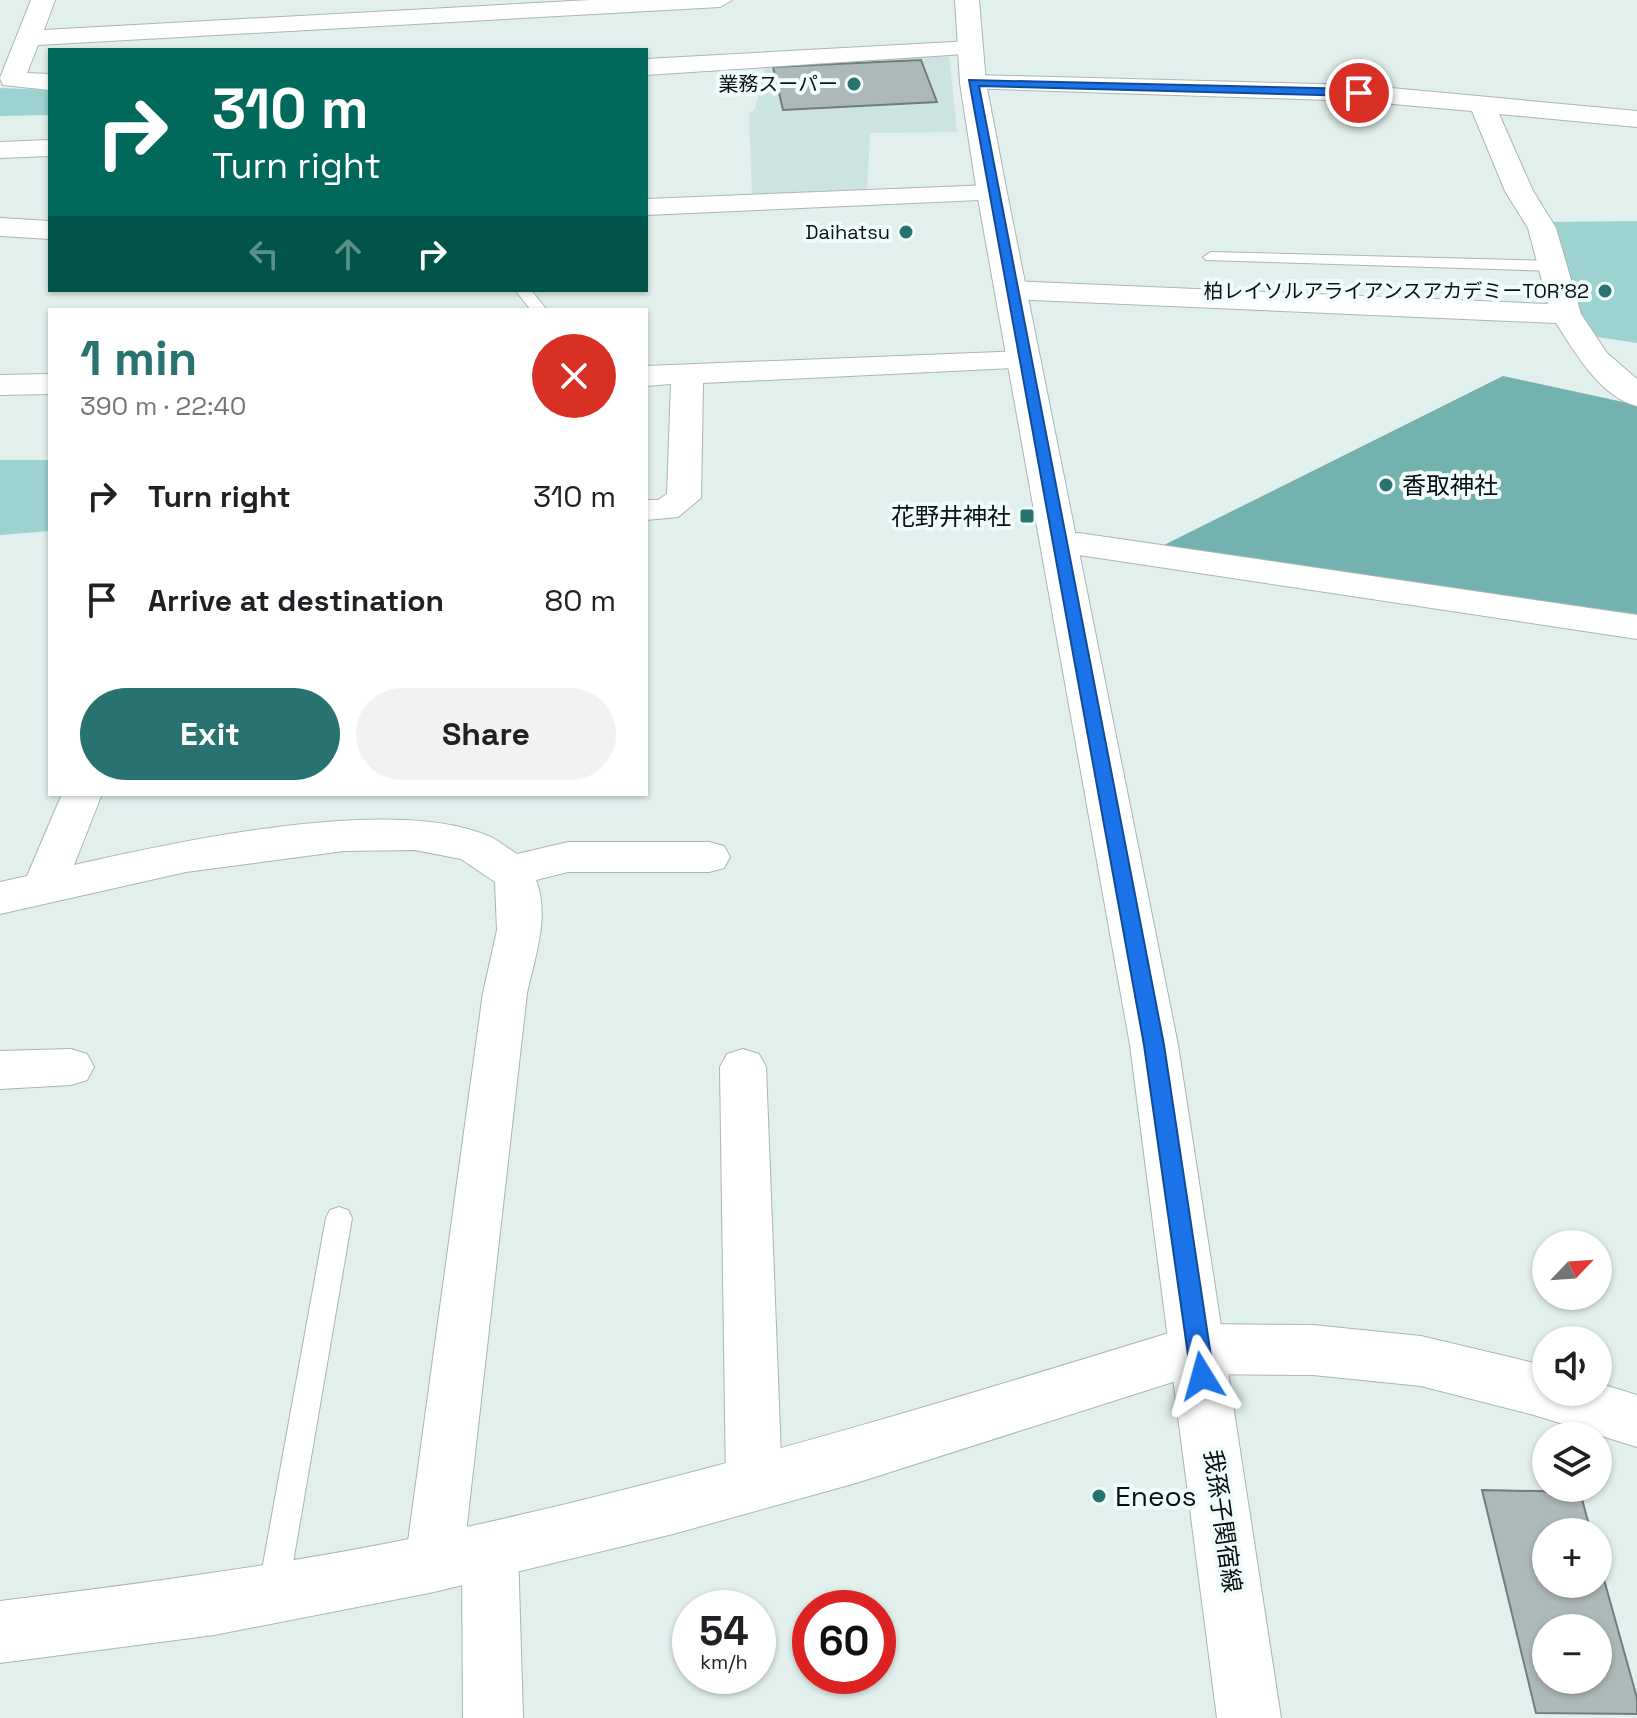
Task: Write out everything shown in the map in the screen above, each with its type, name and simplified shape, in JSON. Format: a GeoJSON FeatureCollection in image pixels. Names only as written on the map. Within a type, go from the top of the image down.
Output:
{"type":"FeatureCollection","features":[{"type":"Feature","properties":{"kind":"main road","name":"我孫子関宿線"},"geometry":{"type":"LineString","coordinates":[[967,0],[972,65],[992,193],[1154,1045],[1249,1718]]}},
{"type":"Feature","properties":{"kind":"main road"},"geometry":{"type":"LineString","coordinates":[[0,1632],[214,1605],[490,1550],[856,1456],[1198,1349],[1313,1350],[1421,1361],[1534,1389],[1637,1421]]}},
{"type":"Feature","properties":{"kind":"street"},"geometry":{"type":"LineString","coordinates":[[43,0],[12,80],[48,82]]}},
{"type":"Feature","properties":{"kind":"street"},"geometry":{"type":"LineString","coordinates":[[26,38],[258,27],[391,9],[720,0]]}},
{"type":"Feature","properties":{"kind":"street"},"geometry":{"type":"LineString","coordinates":[[258,27],[260,1]]}},
{"type":"Feature","properties":{"kind":"street"},"geometry":{"type":"LineString","coordinates":[[648,67],[972,65],[1247,88],[1359,93],[1637,119]]}},
{"type":"Feature","properties":{"kind":"street"},"geometry":{"type":"LineString","coordinates":[[1482,105],[1519,191],[1542,228],[1566,314],[1595,359],[1637,396]]}},
{"type":"Feature","properties":{"kind":"street"},"geometry":{"type":"LineString","coordinates":[[0,150],[48,148]]}},
{"type":"Feature","properties":{"kind":"street"},"geometry":{"type":"LineString","coordinates":[[648,207],[992,193]]}},
{"type":"Feature","properties":{"kind":"street"},"geometry":{"type":"LineString","coordinates":[[0,227],[48,230]]}},
{"type":"Feature","properties":{"kind":"street"},"geometry":{"type":"LineString","coordinates":[[1012,290],[1566,314]]}},
{"type":"Feature","properties":{"kind":"street"},"geometry":{"type":"LineString","coordinates":[[648,376],[1025,360]]}},
{"type":"Feature","properties":{"kind":"street"},"geometry":{"type":"LineString","coordinates":[[648,510],[666,510],[684,498],[687,376]]}},
{"type":"Feature","properties":{"kind":"street"},"geometry":{"type":"LineString","coordinates":[[0,385],[48,384]]}},
{"type":"Feature","properties":{"kind":"street"},"geometry":{"type":"LineString","coordinates":[[1060,545],[1079,544],[1140,552],[1637,627]]}},
{"type":"Feature","properties":{"kind":"street"},"geometry":{"type":"LineString","coordinates":[[44,887],[81,796]]}},
{"type":"Feature","properties":{"kind":"street"},"geometry":{"type":"LineString","coordinates":[[0,898],[199,854],[312,837],[454,838],[490,852],[510,871],[522,900],[505,993],[434,1563]]}},
{"type":"Feature","properties":{"kind":"street"},"geometry":{"type":"LineString","coordinates":[[510,871],[568,857],[709,857]]}},
{"type":"Feature","properties":{"kind":"street"},"geometry":{"type":"LineString","coordinates":[[0,1070],[71,1067]]}},
{"type":"Feature","properties":{"kind":"street"},"geometry":{"type":"LineString","coordinates":[[743,1067],[754,1483]]}},
{"type":"Feature","properties":{"kind":"street"},"geometry":{"type":"LineString","coordinates":[[490,1550],[493,1718]]}},
{"type":"Feature","properties":{"kind":"lane"},"geometry":{"type":"LineString","coordinates":[[1211,257],[1555,266]]}},
{"type":"Feature","properties":{"kind":"lane"},"geometry":{"type":"LineString","coordinates":[[525,292],[537,308]]}},
{"type":"Feature","properties":{"kind":"lane"},"geometry":{"type":"LineString","coordinates":[[273,1593],[339,1218]]}},
{"type":"Feature","properties":{"kind":"shaded area","name":"業務スーパー"},"geometry":{"type":"Polygon","coordinates":[[[949,53],[957,132],[870,133],[867,192],[752,198],[749,114],[755,109],[766,63],[949,53]]]}},
{"type":"Feature","properties":{"kind":"shaded area"},"geometry":{"type":"Polygon","coordinates":[[[0,88],[48,90],[48,115],[0,116],[0,88]]]}},
{"type":"Feature","properties":{"kind":"shaded area","name":"柏レイソルアライアンスアカデミーTOR'82"},"geometry":{"type":"Polygon","coordinates":[[[1637,221],[1637,343],[1591,336],[1577,314],[1550,222],[1637,221]]]}},
{"type":"Feature","properties":{"kind":"shaded area"},"geometry":{"type":"Polygon","coordinates":[[[1503,376],[1637,405],[1637,614],[1158,548],[1503,376]]]}},
{"type":"Feature","properties":{"kind":"shaded area"},"geometry":{"type":"Polygon","coordinates":[[[0,460],[48,460],[48,531],[0,535],[0,460]]]}},
{"type":"Feature","properties":{"kind":"building","name":"業務スーパー"},"geometry":{"type":"Polygon","coordinates":[[[921,60],[937,102],[783,110],[773,67],[921,60]]]}},
{"type":"Feature","properties":{"kind":"building"},"geometry":{"type":"Polygon","coordinates":[[[1482,1490],[1532,1491],[1532,1502],[1583,1502],[1587,1518],[1532,1518],[1532,1598],[1609,1598],[1637,1698],[1637,1714],[1536,1713],[1482,1490]]]}},
{"type":"Feature","properties":{"kind":"place","name":"業務スーパー"},"geometry":{"type":"Point","coordinates":[854,84]}},
{"type":"Feature","properties":{"kind":"place","name":"Daihatsu"},"geometry":{"type":"Point","coordinates":[906,232]}},
{"type":"Feature","properties":{"kind":"place","name":"柏レイソルアライアンスアカデミーTOR'82"},"geometry":{"type":"Point","coordinates":[1605,291]}},
{"type":"Feature","properties":{"kind":"place","name":"香取神社"},"geometry":{"type":"Point","coordinates":[1386,485]}},
{"type":"Feature","properties":{"kind":"place","name":"花野井神社"},"geometry":{"type":"Point","coordinates":[1027,516]}},
{"type":"Feature","properties":{"kind":"place","name":"Eneos"},"geometry":{"type":"Point","coordinates":[1099,1496]}},
{"type":"Feature","properties":{"kind":"route"},"geometry":{"type":"LineString","coordinates":[[1202,1376],[1154,1045],[973,83],[1359,93]]}}]}
